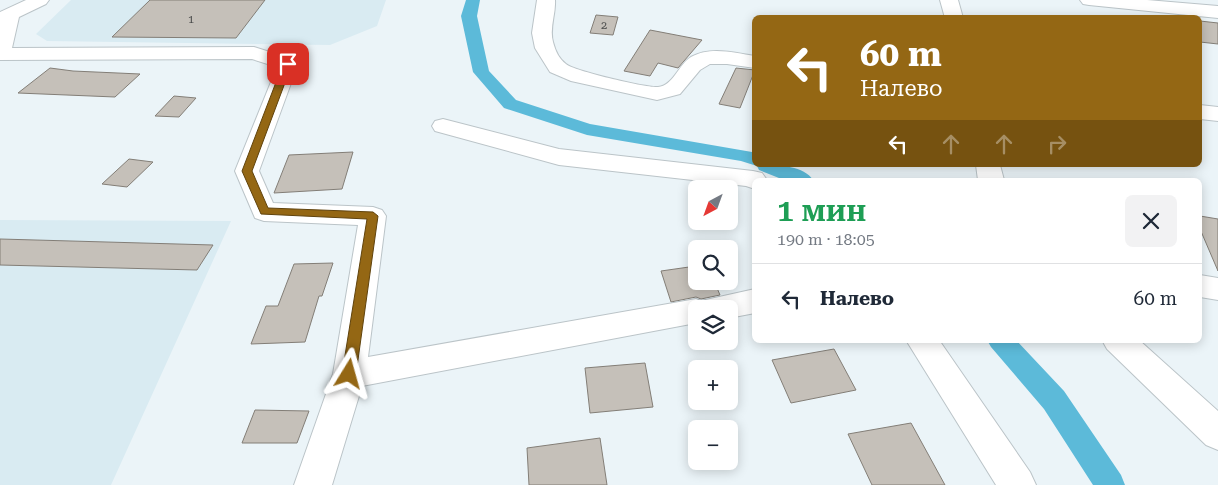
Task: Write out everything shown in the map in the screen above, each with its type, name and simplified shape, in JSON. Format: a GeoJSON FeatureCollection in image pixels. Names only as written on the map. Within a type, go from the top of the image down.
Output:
{"type":"FeatureCollection","features":[{"type":"Feature","properties":{"kind":"street"},"geometry":{"type":"LineString","coordinates":[[40,0],[5,16],[1,54],[254,53],[288,64],[247,171],[264,212],[373,216],[349,374],[313,485]]}},
{"type":"Feature","properties":{"kind":"street"},"geometry":{"type":"LineString","coordinates":[[546,0],[547,7],[541,27],[544,45],[556,67],[570,75],[657,94],[668,93],[675,89],[694,64],[701,60],[716,58],[752,62]]}},
{"type":"Feature","properties":{"kind":"street"},"geometry":{"type":"LineString","coordinates":[[949,0],[953,15]]}},
{"type":"Feature","properties":{"kind":"street"},"geometry":{"type":"LineString","coordinates":[[1089,0],[1218,12]]}},
{"type":"Feature","properties":{"kind":"street"},"geometry":{"type":"LineString","coordinates":[[1202,112],[1218,114]]}},
{"type":"Feature","properties":{"kind":"street"},"geometry":{"type":"LineString","coordinates":[[443,126],[559,157],[752,181]]}},
{"type":"Feature","properties":{"kind":"street"},"geometry":{"type":"LineString","coordinates":[[1202,286],[1218,289]]}},
{"type":"Feature","properties":{"kind":"street"},"geometry":{"type":"LineString","coordinates":[[738,304],[752,302]]}},
{"type":"Feature","properties":{"kind":"street"},"geometry":{"type":"LineString","coordinates":[[349,374],[688,312]]}},
{"type":"Feature","properties":{"kind":"street"},"geometry":{"type":"LineString","coordinates":[[924,343],[1017,485]]}},
{"type":"Feature","properties":{"kind":"street"},"geometry":{"type":"LineString","coordinates":[[1121,343],[1218,434]]}},
{"type":"Feature","properties":{"kind":"shaded area"},"geometry":{"type":"Polygon","coordinates":[[[71,0],[386,0],[377,26],[330,45],[47,41],[36,34],[71,0]]]}},
{"type":"Feature","properties":{"kind":"shaded area"},"geometry":{"type":"Polygon","coordinates":[[[0,220],[231,221],[111,485],[0,485],[0,220]]]}},
{"type":"Feature","properties":{"kind":"building"},"geometry":{"type":"Polygon","coordinates":[[[150,0],[265,0],[236,38],[112,37],[150,0]]]}},
{"type":"Feature","properties":{"kind":"building"},"geometry":{"type":"Polygon","coordinates":[[[596,15],[618,17],[613,35],[590,33],[596,15]]]}},
{"type":"Feature","properties":{"kind":"building"},"geometry":{"type":"Polygon","coordinates":[[[1202,21],[1218,23],[1218,44],[1202,42],[1202,21]]]}},
{"type":"Feature","properties":{"kind":"building"},"geometry":{"type":"Polygon","coordinates":[[[650,30],[702,40],[678,68],[658,63],[650,76],[624,71],[650,30]]]}},
{"type":"Feature","properties":{"kind":"building"},"geometry":{"type":"Polygon","coordinates":[[[50,68],[140,74],[115,97],[18,93],[50,68]]]}},
{"type":"Feature","properties":{"kind":"building"},"geometry":{"type":"Polygon","coordinates":[[[736,68],[752,70],[752,78],[740,108],[719,104],[736,68]]]}},
{"type":"Feature","properties":{"kind":"building"},"geometry":{"type":"Polygon","coordinates":[[[174,96],[196,98],[179,117],[155,116],[174,96]]]}},
{"type":"Feature","properties":{"kind":"building"},"geometry":{"type":"Polygon","coordinates":[[[353,152],[342,189],[274,193],[289,155],[353,152]]]}},
{"type":"Feature","properties":{"kind":"building"},"geometry":{"type":"Polygon","coordinates":[[[129,159],[153,162],[127,187],[102,184],[129,159]]]}},
{"type":"Feature","properties":{"kind":"building"},"geometry":{"type":"Polygon","coordinates":[[[1202,216],[1218,219],[1218,271],[1202,234],[1202,216]]]}},
{"type":"Feature","properties":{"kind":"building"},"geometry":{"type":"Polygon","coordinates":[[[0,239],[213,245],[197,270],[0,265],[0,239]]]}},
{"type":"Feature","properties":{"kind":"building"},"geometry":{"type":"Polygon","coordinates":[[[333,263],[322,296],[319,296],[305,342],[251,344],[266,306],[278,306],[294,264],[333,263]]]}},
{"type":"Feature","properties":{"kind":"building"},"geometry":{"type":"Polygon","coordinates":[[[688,267],[688,290],[718,290],[720,295],[671,302],[661,271],[688,267]]]}},
{"type":"Feature","properties":{"kind":"building"},"geometry":{"type":"Polygon","coordinates":[[[834,349],[856,390],[791,403],[772,360],[834,349]]]}},
{"type":"Feature","properties":{"kind":"building"},"geometry":{"type":"Polygon","coordinates":[[[645,363],[653,407],[590,413],[585,368],[645,363]]]}},
{"type":"Feature","properties":{"kind":"building"},"geometry":{"type":"Polygon","coordinates":[[[255,410],[309,411],[297,443],[242,443],[255,410]]]}},
{"type":"Feature","properties":{"kind":"building"},"geometry":{"type":"Polygon","coordinates":[[[911,423],[945,485],[872,485],[848,434],[911,423]]]}},
{"type":"Feature","properties":{"kind":"building"},"geometry":{"type":"Polygon","coordinates":[[[600,438],[607,485],[529,485],[527,448],[600,438]]]}},
{"type":"Feature","properties":{"kind":"waterway"},"geometry":{"type":"LineString","coordinates":[[473,0],[469,16],[481,72],[510,104],[587,129],[745,156],[752,159]]}},
{"type":"Feature","properties":{"kind":"waterway"},"geometry":{"type":"LineString","coordinates":[[771,167],[798,178]]}},
{"type":"Feature","properties":{"kind":"waterway"},"geometry":{"type":"LineString","coordinates":[[1003,343],[1054,400],[1110,485]]}},
{"type":"Feature","properties":{"kind":"route"},"geometry":{"type":"LineString","coordinates":[[288,64],[247,171],[264,212],[373,216],[349,374]]}}]}
